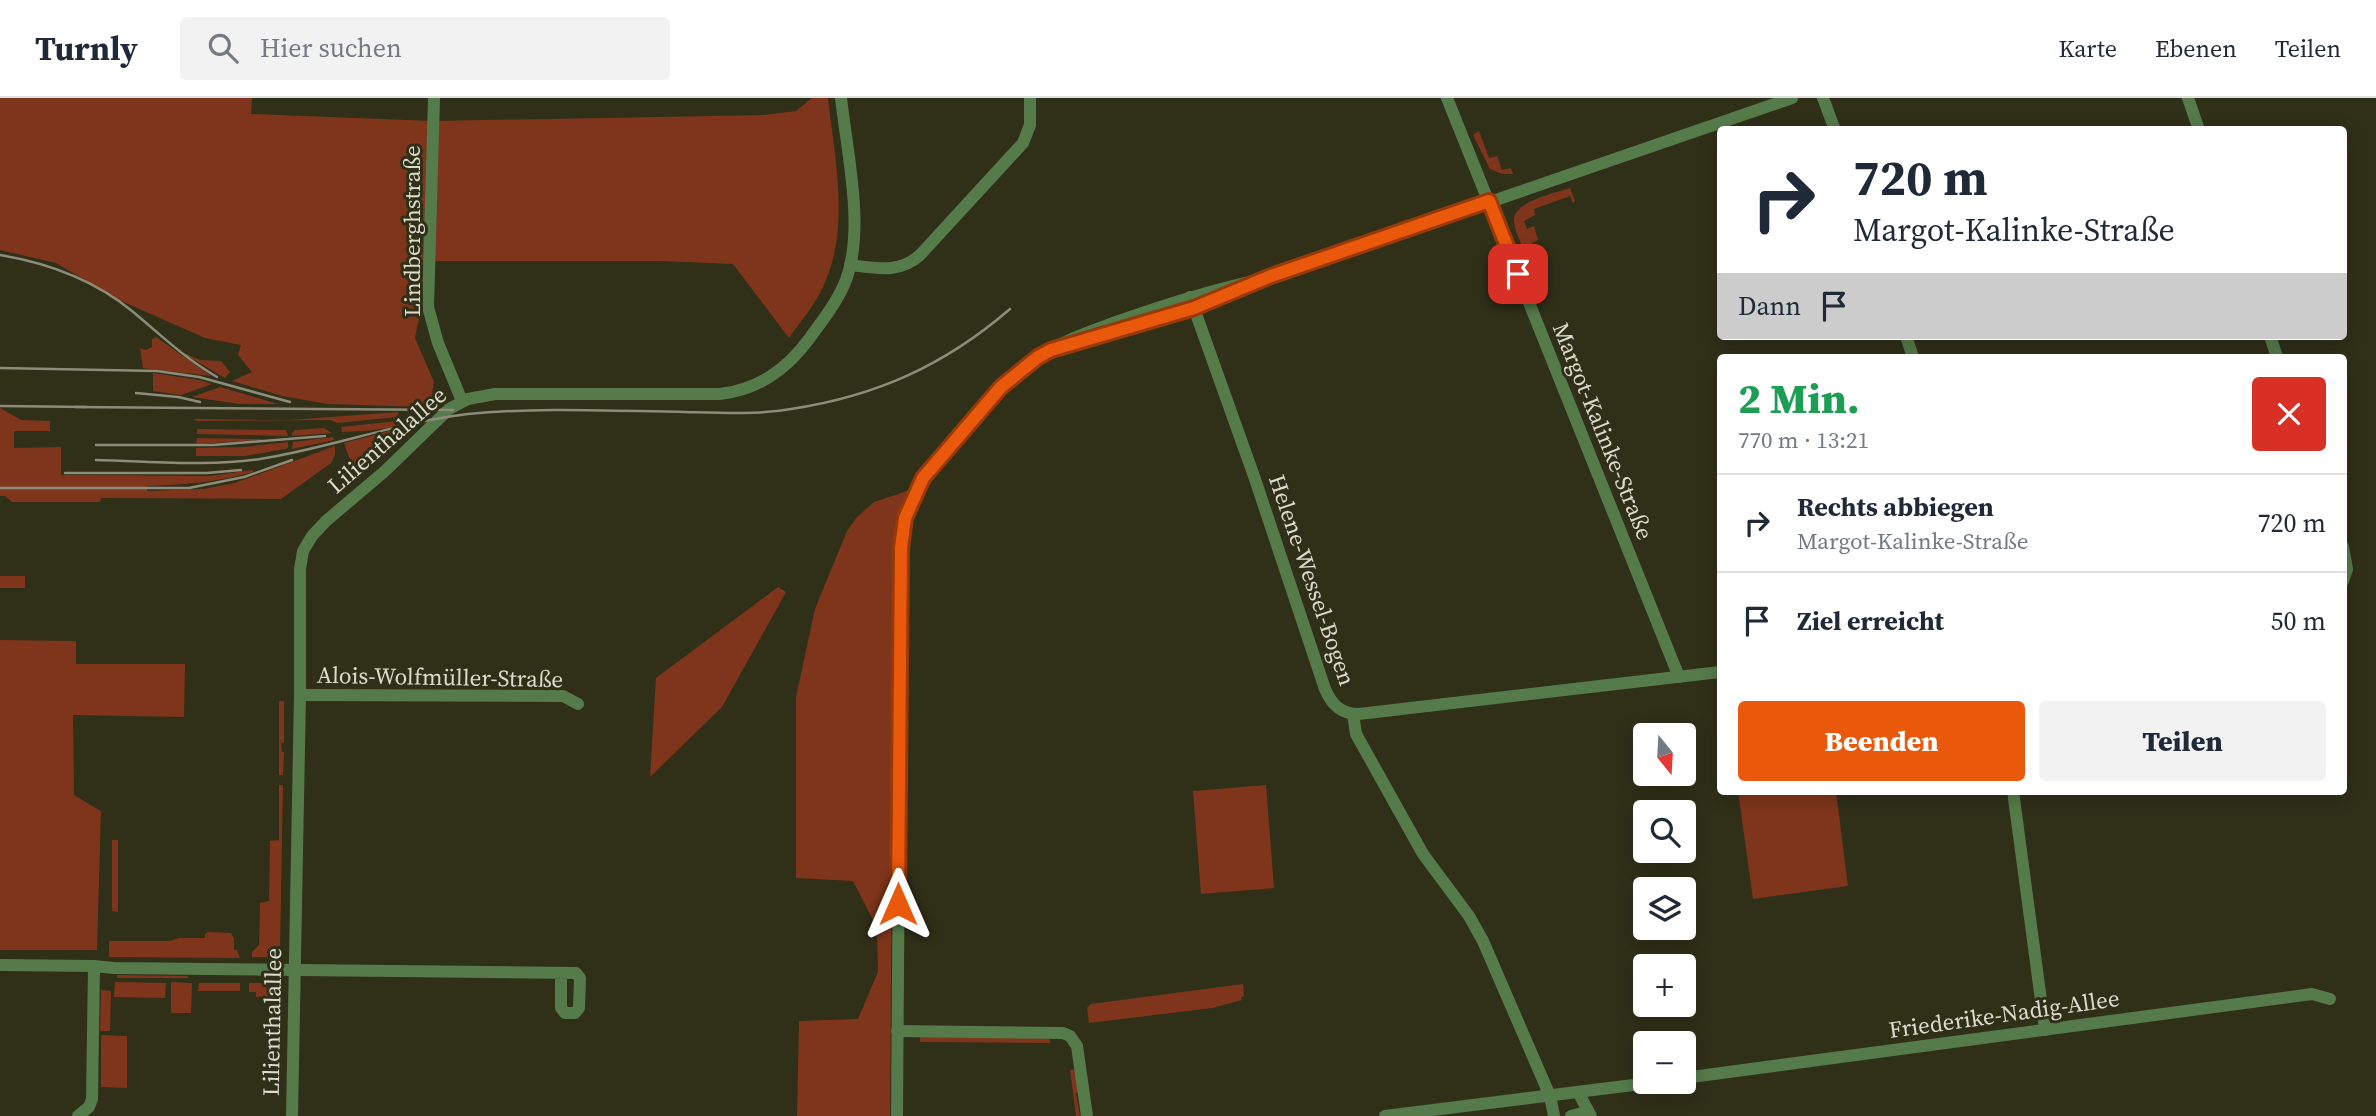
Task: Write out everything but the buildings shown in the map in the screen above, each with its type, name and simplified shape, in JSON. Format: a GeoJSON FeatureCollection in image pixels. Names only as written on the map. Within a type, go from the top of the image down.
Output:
{"type":"FeatureCollection","features":[{"type":"Feature","properties":{"kind":"street","name":"Lindberghstraße"},"geometry":{"type":"LineString","coordinates":[[434,98],[429,307],[438,343],[462,401]]}},
{"type":"Feature","properties":{"kind":"street","name":"Lilienthalallee"},"geometry":{"type":"LineString","coordinates":[[292,1116],[300,569],[307,544],[326,521],[462,401],[495,394],[730,393],[751,387],[778,372],[799,352],[833,304],[850,265],[855,222],[841,98]]}},
{"type":"Feature","properties":{"kind":"street"},"geometry":{"type":"LineString","coordinates":[[850,265],[890,270],[907,265],[920,256],[1023,143],[1030,125],[1030,98]]}},
{"type":"Feature","properties":{"kind":"street","name":"Margot-Kalinke-Straße"},"geometry":{"type":"LineString","coordinates":[[1447,98],[1679,677]]}},
{"type":"Feature","properties":{"kind":"street"},"geometry":{"type":"LineString","coordinates":[[897,1116],[901,548],[905,518],[923,478],[947,448],[1001,387],[1023,367],[1084,334],[1192,302],[1218,288],[1271,276],[1792,98]]}},
{"type":"Feature","properties":{"kind":"street"},"geometry":{"type":"LineString","coordinates":[[1823,98],[1834,126]]}},
{"type":"Feature","properties":{"kind":"street"},"geometry":{"type":"LineString","coordinates":[[2188,98],[2198,126]]}},
{"type":"Feature","properties":{"kind":"street","name":"Helene-Wessel-Bogen"},"geometry":{"type":"LineString","coordinates":[[1192,302],[1255,479],[1325,690],[1335,706],[1353,714],[1717,672]]}},
{"type":"Feature","properties":{"kind":"street","name":"Alois-Wolfmüller-Straße"},"geometry":{"type":"LineString","coordinates":[[300,695],[563,696],[579,704]]}},
{"type":"Feature","properties":{"kind":"street"},"geometry":{"type":"LineString","coordinates":[[1353,714],[1356,734],[1418,844],[1465,910],[1483,941],[1549,1096],[1554,1116]]}},
{"type":"Feature","properties":{"kind":"street"},"geometry":{"type":"LineString","coordinates":[[2014,795],[2045,1030]]}},
{"type":"Feature","properties":{"kind":"street"},"geometry":{"type":"LineString","coordinates":[[0,965],[576,973],[580,978],[579,1009],[575,1013],[565,1013],[561,1009],[561,973]]}},
{"type":"Feature","properties":{"kind":"street"},"geometry":{"type":"LineString","coordinates":[[78,1116],[89,1107],[92,1099],[94,966]]}},
{"type":"Feature","properties":{"kind":"street","name":"Friederike-Nadig-Allee"},"geometry":{"type":"LineString","coordinates":[[1696,1076],[2312,994],[2330,999]]}},
{"type":"Feature","properties":{"kind":"street"},"geometry":{"type":"LineString","coordinates":[[897,1031],[1063,1033],[1070,1036],[1077,1046],[1087,1116]]}},
{"type":"Feature","properties":{"kind":"street"},"geometry":{"type":"LineString","coordinates":[[1384,1116],[1633,1085]]}},
{"type":"Feature","properties":{"kind":"street"},"geometry":{"type":"LineString","coordinates":[[1578,1092],[1589,1116]]}},
{"type":"Feature","properties":{"kind":"street"},"geometry":{"type":"LineString","coordinates":[[1571,1116],[1583,1113],[1589,1116]]}},
{"type":"Feature","properties":{"kind":"shaded area"},"geometry":{"type":"Polygon","coordinates":[[[0,98],[252,98],[251,114],[432,121],[764,115],[796,111],[812,98],[828,98],[837,170],[836,243],[822,289],[789,338],[733,264],[660,261],[431,261],[415,338],[434,382],[431,399],[423,407],[328,404],[282,396],[232,381],[252,372],[238,355],[241,345],[205,338],[119,300],[56,263],[0,250],[0,98]]]}},
{"type":"Feature","properties":{"kind":"shaded area"},"geometry":{"type":"Polygon","coordinates":[[[1479,131],[1489,158],[1497,156],[1502,170],[1511,168],[1513,174],[1502,174],[1490,169],[1473,135],[1479,131]]]}},
{"type":"Feature","properties":{"kind":"shaded area"},"geometry":{"type":"Polygon","coordinates":[[[1570,188],[1575,201],[1573,203],[1570,196],[1534,209],[1535,215],[1524,221],[1527,229],[1534,226],[1538,240],[1532,243],[1534,249],[1541,247],[1535,261],[1530,262],[1516,230],[1516,213],[1528,203],[1570,188]]]}},
{"type":"Feature","properties":{"kind":"shaded area"},"geometry":{"type":"Polygon","coordinates":[[[156,337],[211,376],[143,368],[140,348],[146,350],[152,347],[152,339],[156,337]]]}},
{"type":"Feature","properties":{"kind":"shaded area"},"geometry":{"type":"Polygon","coordinates":[[[179,351],[200,360],[221,361],[230,372],[225,378],[179,351]]]}},
{"type":"Feature","properties":{"kind":"shaded area"},"geometry":{"type":"Polygon","coordinates":[[[153,373],[212,384],[181,395],[153,391],[153,373]]]}},
{"type":"Feature","properties":{"kind":"shaded area"},"geometry":{"type":"Polygon","coordinates":[[[220,387],[278,404],[239,404],[192,397],[220,387]]]}},
{"type":"Feature","properties":{"kind":"shaded area"},"geometry":{"type":"Polygon","coordinates":[[[0,408],[21,420],[50,421],[50,431],[14,431],[14,448],[61,447],[61,475],[210,476],[253,470],[213,481],[147,486],[147,491],[203,489],[235,483],[335,446],[335,455],[331,463],[281,499],[101,498],[100,502],[12,502],[5,496],[0,496],[0,408]]]}},
{"type":"Feature","properties":{"kind":"shaded area"},"geometry":{"type":"Polygon","coordinates":[[[398,412],[398,417],[337,423],[331,420],[197,421],[193,419],[290,420],[398,412]]]}},
{"type":"Feature","properties":{"kind":"shaded area"},"geometry":{"type":"Polygon","coordinates":[[[406,420],[401,424],[376,430],[342,432],[341,427],[406,420]]]}},
{"type":"Feature","properties":{"kind":"shaded area"},"geometry":{"type":"Polygon","coordinates":[[[324,428],[332,433],[292,436],[295,430],[324,428]]]}},
{"type":"Feature","properties":{"kind":"shaded area"},"geometry":{"type":"Polygon","coordinates":[[[197,429],[286,430],[288,436],[197,434],[197,429]]]}},
{"type":"Feature","properties":{"kind":"shaded area"},"geometry":{"type":"Polygon","coordinates":[[[403,429],[355,474],[344,443],[403,429]]]}},
{"type":"Feature","properties":{"kind":"shaded area"},"geometry":{"type":"Polygon","coordinates":[[[333,437],[334,440],[292,449],[293,442],[333,437]]]}},
{"type":"Feature","properties":{"kind":"shaded area"},"geometry":{"type":"Polygon","coordinates":[[[197,438],[261,439],[261,440],[196,444],[197,438]]]}},
{"type":"Feature","properties":{"kind":"shaded area"},"geometry":{"type":"Polygon","coordinates":[[[288,442],[288,448],[285,449],[245,456],[196,456],[196,448],[244,447],[288,442]]]}},
{"type":"Feature","properties":{"kind":"shaded area"},"geometry":{"type":"Polygon","coordinates":[[[910,490],[900,515],[894,566],[890,1116],[797,1116],[799,1021],[858,1019],[878,972],[877,928],[853,881],[796,878],[796,697],[815,609],[847,531],[857,517],[874,502],[910,490]]]}},
{"type":"Feature","properties":{"kind":"shaded area"},"geometry":{"type":"Polygon","coordinates":[[[0,576],[25,576],[25,588],[0,588],[0,576]]]}},
{"type":"Feature","properties":{"kind":"shaded area"},"geometry":{"type":"Polygon","coordinates":[[[778,587],[786,592],[722,707],[650,777],[656,678],[778,587]]]}},
{"type":"Feature","properties":{"kind":"shaded area"},"geometry":{"type":"Polygon","coordinates":[[[0,640],[76,641],[76,664],[185,664],[184,717],[73,715],[74,795],[101,811],[97,950],[0,950],[0,640]]]}},
{"type":"Feature","properties":{"kind":"shaded area"},"geometry":{"type":"Polygon","coordinates":[[[279,701],[284,701],[284,742],[281,743],[284,752],[283,775],[279,775],[279,701]]]}},
{"type":"Feature","properties":{"kind":"shaded area"},"geometry":{"type":"Polygon","coordinates":[[[279,785],[283,785],[280,948],[275,957],[252,957],[252,952],[259,945],[260,903],[269,901],[270,841],[279,840],[279,785]]]}},
{"type":"Feature","properties":{"kind":"shaded area"},"geometry":{"type":"Polygon","coordinates":[[[1266,785],[1274,888],[1201,894],[1193,791],[1266,785]]]}},
{"type":"Feature","properties":{"kind":"shaded area"},"geometry":{"type":"Polygon","coordinates":[[[1739,795],[1837,795],[1848,886],[1753,899],[1739,795]]]}},
{"type":"Feature","properties":{"kind":"shaded area"},"geometry":{"type":"Polygon","coordinates":[[[112,840],[118,840],[118,912],[112,911],[112,840]]]}},
{"type":"Feature","properties":{"kind":"shaded area"},"geometry":{"type":"Polygon","coordinates":[[[208,932],[231,933],[234,950],[237,950],[240,958],[109,957],[109,941],[205,938],[208,932]]]}},
{"type":"Feature","properties":{"kind":"shaded area"},"geometry":{"type":"Polygon","coordinates":[[[117,975],[188,976],[188,978],[117,978],[117,975]]]}},
{"type":"Feature","properties":{"kind":"shaded area"},"geometry":{"type":"Polygon","coordinates":[[[115,982],[166,983],[165,998],[114,997],[115,982]]]}},
{"type":"Feature","properties":{"kind":"shaded area"},"geometry":{"type":"Polygon","coordinates":[[[171,982],[192,983],[191,1013],[171,1013],[171,982]]]}},
{"type":"Feature","properties":{"kind":"shaded area"},"geometry":{"type":"Polygon","coordinates":[[[199,983],[240,983],[240,991],[198,991],[199,983]]]}},
{"type":"Feature","properties":{"kind":"shaded area"},"geometry":{"type":"Polygon","coordinates":[[[249,983],[272,983],[279,989],[280,995],[256,997],[256,992],[249,992],[249,983]]]}},
{"type":"Feature","properties":{"kind":"shaded area"},"geometry":{"type":"Polygon","coordinates":[[[1243,984],[1242,1000],[1212,1008],[1089,1023],[1087,1008],[1091,1004],[1243,984]]]}},
{"type":"Feature","properties":{"kind":"shaded area"},"geometry":{"type":"Polygon","coordinates":[[[101,990],[111,991],[110,1031],[100,1031],[101,990]]]}},
{"type":"Feature","properties":{"kind":"shaded area"},"geometry":{"type":"Polygon","coordinates":[[[101,1035],[127,1036],[127,1088],[101,1087],[101,1035]]]}},
{"type":"Feature","properties":{"kind":"shaded area"},"geometry":{"type":"Polygon","coordinates":[[[920,1036],[1050,1036],[1050,1043],[920,1042],[920,1036]]]}},
{"type":"Feature","properties":{"kind":"shaded area"},"geometry":{"type":"Polygon","coordinates":[[[1077,1069],[1080,1092],[1076,1093],[1080,1116],[1076,1116],[1070,1070],[1077,1069]]]}},
{"type":"Feature","properties":{"kind":"railway"},"geometry":{"type":"LineString","coordinates":[[0,255],[53,268],[102,290],[132,311],[183,354],[217,377]]}},
{"type":"Feature","properties":{"kind":"railway"},"geometry":{"type":"LineString","coordinates":[[96,460],[199,463],[260,459],[416,423],[495,412],[576,410],[738,413],[791,409],[852,396],[908,375],[960,346],[1010,309]]}},
{"type":"Feature","properties":{"kind":"railway"},"geometry":{"type":"LineString","coordinates":[[0,368],[157,371],[199,377],[290,402]]}},
{"type":"Feature","properties":{"kind":"railway"},"geometry":{"type":"LineString","coordinates":[[136,393],[200,402]]}},
{"type":"Feature","properties":{"kind":"railway"},"geometry":{"type":"LineString","coordinates":[[0,406],[86,407]]}},
{"type":"Feature","properties":{"kind":"railway"},"geometry":{"type":"LineString","coordinates":[[75,407],[453,410]]}},
{"type":"Feature","properties":{"kind":"railway"},"geometry":{"type":"LineString","coordinates":[[96,445],[213,445],[325,436]]}},
{"type":"Feature","properties":{"kind":"railway"},"geometry":{"type":"LineString","coordinates":[[0,488],[189,488],[244,477],[292,460]]}},
{"type":"Feature","properties":{"kind":"railway"},"geometry":{"type":"LineString","coordinates":[[65,473],[207,473],[241,470]]}},
{"type":"Feature","properties":{"kind":"route"},"geometry":{"type":"LineString","coordinates":[[898,904],[901,548],[905,518],[923,478],[1001,387],[1023,367],[1051,350],[1194,308],[1271,276],[1489,201],[1518,274]]}}]}
